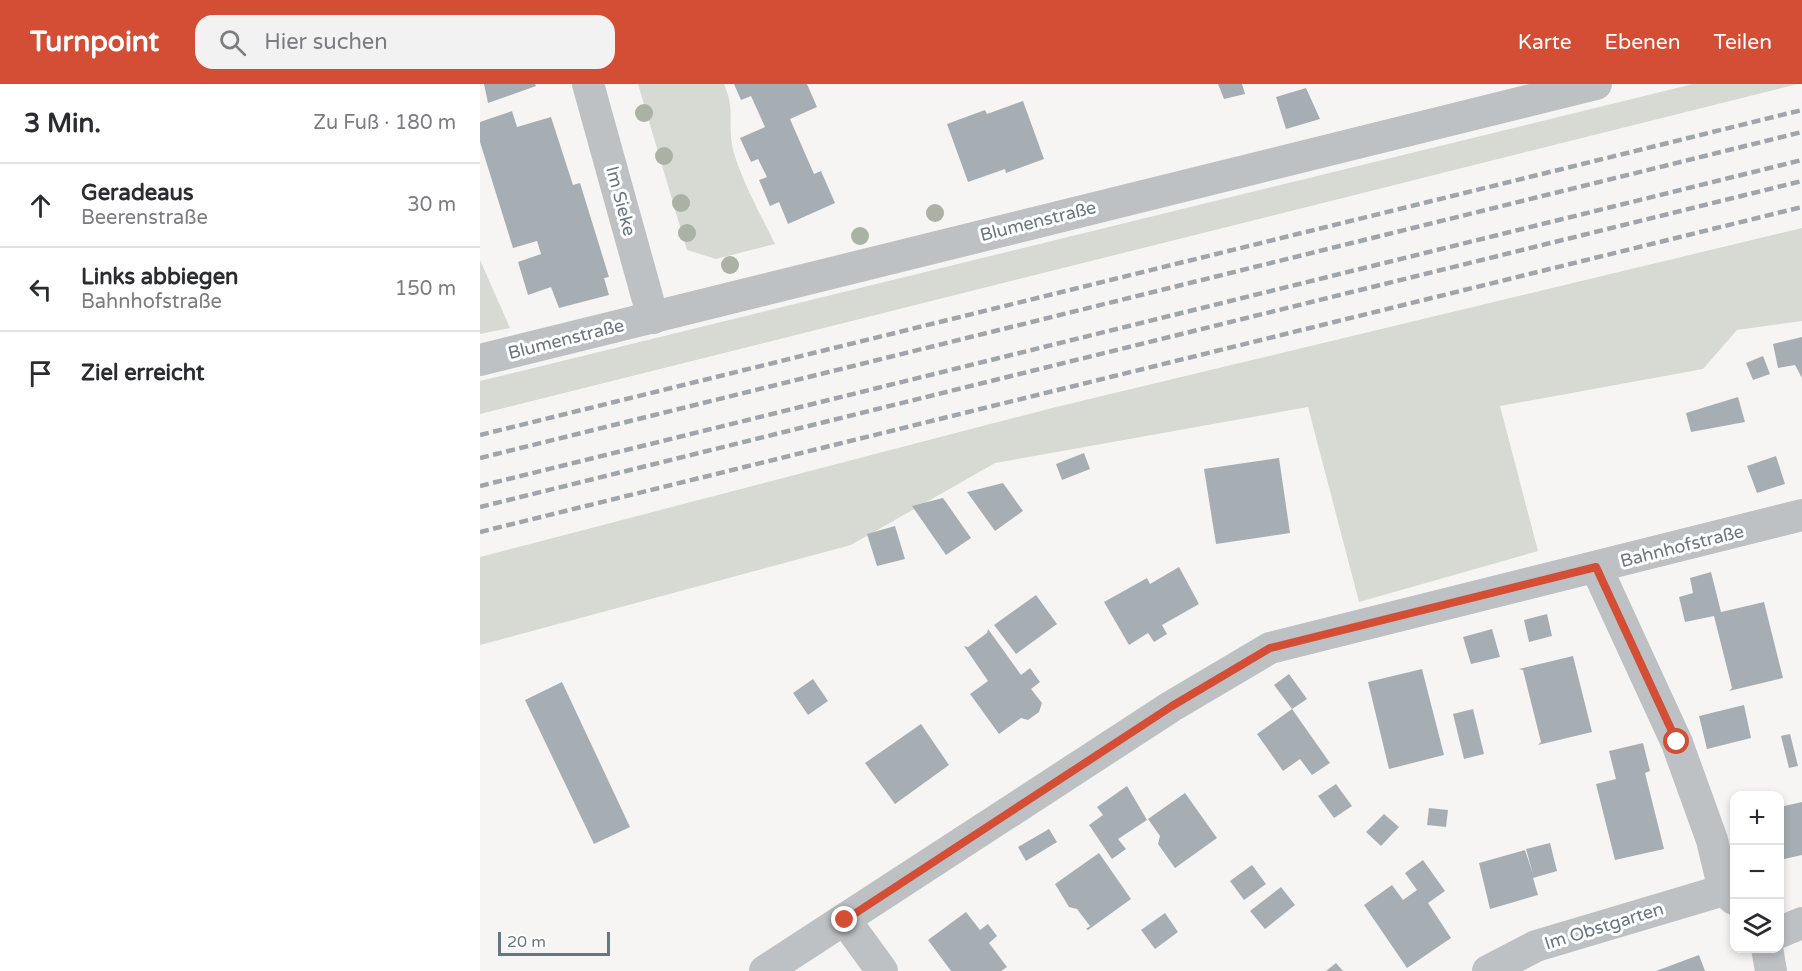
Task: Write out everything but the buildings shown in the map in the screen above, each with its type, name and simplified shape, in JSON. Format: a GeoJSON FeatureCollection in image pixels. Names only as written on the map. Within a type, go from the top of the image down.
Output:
{"type":"FeatureCollection","features":[{"type":"Feature","properties":{"kind":"street","name":"Im Sieke"},"geometry":{"type":"LineString","coordinates":[[588,84],[653,318]]}},
{"type":"Feature","properties":{"kind":"street","name":"Blumenstraße"},"geometry":{"type":"LineString","coordinates":[[480,360],[1596,84]]}},
{"type":"Feature","properties":{"kind":"street","name":"Bahnhofstraße"},"geometry":{"type":"LineString","coordinates":[[765,971],[1172,706],[1270,648],[1802,515]]}},
{"type":"Feature","properties":{"kind":"street"},"geometry":{"type":"LineString","coordinates":[[1596,567],[1677,742],[1729,894]]}},
{"type":"Feature","properties":{"kind":"street","name":"Im Obstgarten"},"geometry":{"type":"LineString","coordinates":[[1488,971],[1536,946],[1729,894]]}},
{"type":"Feature","properties":{"kind":"street"},"geometry":{"type":"LineString","coordinates":[[845,920],[882,971]]}},
{"type":"Feature","properties":{"kind":"street"},"geometry":{"type":"LineString","coordinates":[[1784,930],[1802,922]]}},
{"type":"Feature","properties":{"kind":"street"},"geometry":{"type":"LineString","coordinates":[[1768,953],[1771,971]]}},
{"type":"Feature","properties":{"kind":"shaded area"},"geometry":{"type":"Polygon","coordinates":[[[638,84],[724,84],[729,101],[731,136],[735,155],[750,194],[775,244],[716,259],[687,250],[638,84]]]}},
{"type":"Feature","properties":{"kind":"shaded area"},"geometry":{"type":"Polygon","coordinates":[[[1693,84],[1798,84],[480,414],[480,381],[1693,84]]]}},
{"type":"Feature","properties":{"kind":"shaded area"},"geometry":{"type":"Polygon","coordinates":[[[1802,228],[1802,321],[1737,330],[1703,369],[1500,406],[1538,551],[1359,602],[1308,407],[995,463],[851,545],[480,645],[480,557],[1052,408],[1802,228]]]}},
{"type":"Feature","properties":{"kind":"shaded area"},"geometry":{"type":"Polygon","coordinates":[[[480,260],[510,328],[480,334],[480,260]]]}},
{"type":"Feature","properties":{"kind":"railway"},"geometry":{"type":"LineString","coordinates":[[480,435],[1802,110]]}},
{"type":"Feature","properties":{"kind":"railway"},"geometry":{"type":"LineString","coordinates":[[480,458],[1802,132]]}},
{"type":"Feature","properties":{"kind":"railway"},"geometry":{"type":"LineString","coordinates":[[480,486],[1802,160]]}},
{"type":"Feature","properties":{"kind":"railway"},"geometry":{"type":"LineString","coordinates":[[480,507],[1802,181]]}},
{"type":"Feature","properties":{"kind":"railway"},"geometry":{"type":"LineString","coordinates":[[480,532],[1802,207]]}},
{"type":"Feature","properties":{"kind":"route"},"geometry":{"type":"LineString","coordinates":[[845,920],[1172,706],[1270,648],[1596,567],[1637,661],[1677,742]]}}]}
